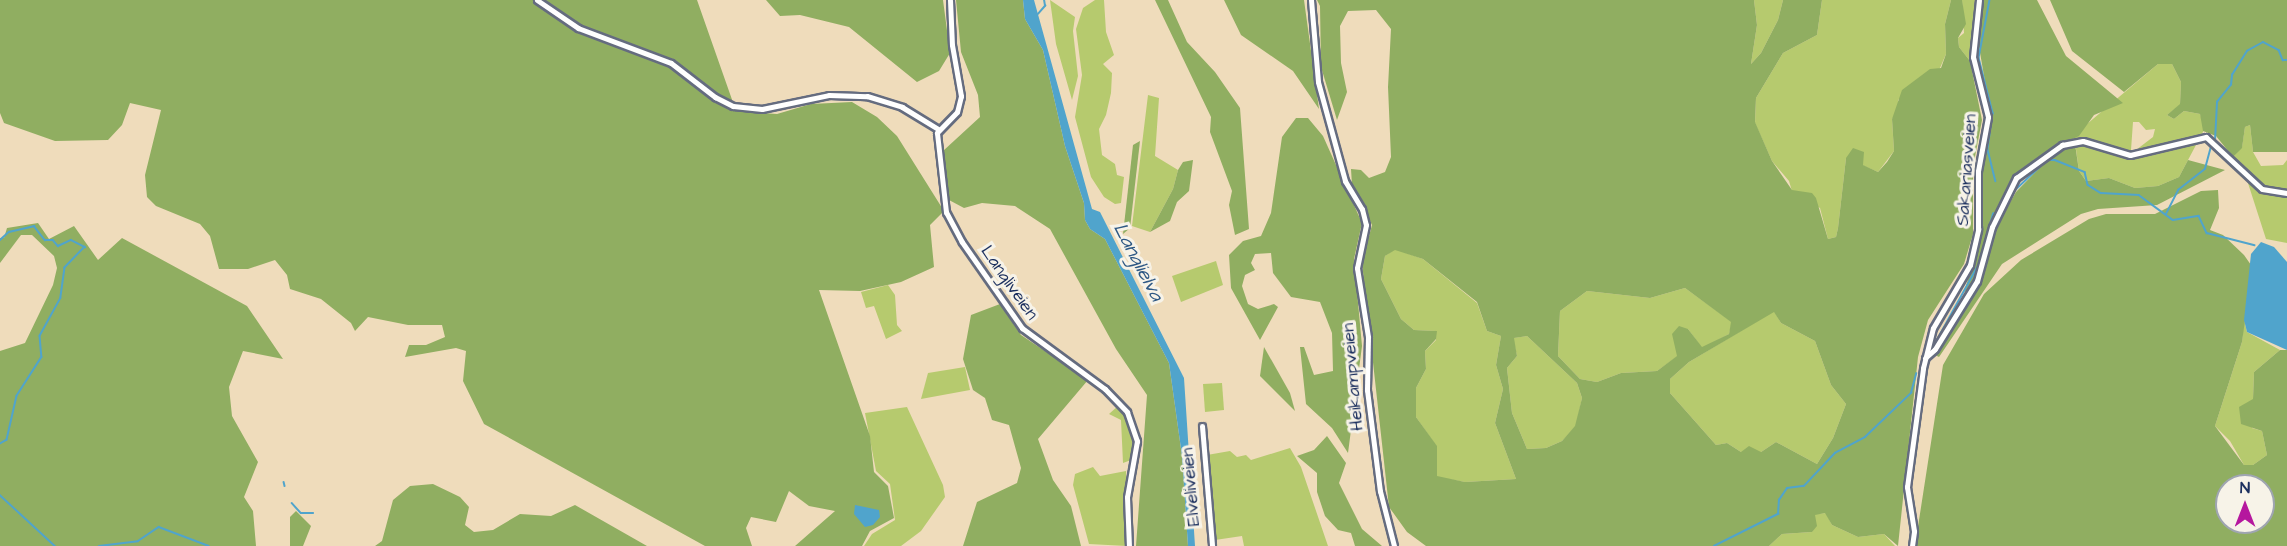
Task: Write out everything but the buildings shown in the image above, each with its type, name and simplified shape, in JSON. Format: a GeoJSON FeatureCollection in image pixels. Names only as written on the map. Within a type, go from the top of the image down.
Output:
{"type":"FeatureCollection","features":[{"type":"Feature","properties":{"kind":"street"},"geometry":{"type":"LineString","coordinates":[[537,0],[578,28],[671,63],[715,97],[733,106],[762,110],[829,95],[867,96],[902,107],[938,129],[957,112],[961,101],[950,0]]}},
{"type":"Feature","properties":{"kind":"street","name":"Heikampveien"},"geometry":{"type":"LineString","coordinates":[[1311,0],[1318,82],[1345,181],[1360,205],[1366,225],[1357,267],[1368,337],[1367,390],[1380,491],[1394,546]]}},
{"type":"Feature","properties":{"kind":"street","name":"Sakariasveien"},"geometry":{"type":"LineString","coordinates":[[1912,546],[1914,531],[1906,487],[1925,358],[1933,328],[1970,265],[1977,237],[1978,171],[1988,117],[1973,57],[1979,0]]}},
{"type":"Feature","properties":{"kind":"street","name":"Langliveien"},"geometry":{"type":"LineString","coordinates":[[938,129],[937,161],[944,205],[962,242],[1022,328],[1110,392],[1131,418],[1137,441],[1128,497],[1129,546]]}},
{"type":"Feature","properties":{"kind":"street"},"geometry":{"type":"LineString","coordinates":[[1925,358],[1935,349],[1977,281],[1992,226],[2016,178],[2062,145],[2083,141],[2130,154],[2206,137],[2262,189],[2287,194]]}},
{"type":"Feature","properties":{"kind":"street","name":"Elveliveien"},"geometry":{"type":"LineString","coordinates":[[1202,426],[1212,546]]}},
{"type":"Feature","properties":{"kind":"green space"},"geometry":{"type":"Polygon","coordinates":[[[0,0],[697,0],[736,111],[777,114],[811,104],[852,102],[877,117],[897,136],[944,211],[930,225],[934,267],[901,282],[860,291],[819,290],[870,436],[874,472],[888,486],[894,518],[870,531],[862,546],[795,546],[835,511],[809,506],[789,491],[776,522],[751,517],[746,528],[752,546],[705,546],[484,424],[463,381],[466,351],[456,348],[405,357],[409,345],[426,345],[445,337],[442,325],[408,325],[368,317],[355,331],[351,323],[321,299],[290,289],[287,275],[275,260],[248,269],[219,269],[210,236],[200,224],[156,206],[147,197],[145,175],[161,110],[130,103],[122,125],[108,140],[55,141],[4,123],[0,113],[0,0]]]}},
{"type":"Feature","properties":{"kind":"green space"},"geometry":{"type":"Polygon","coordinates":[[[766,0],[943,0],[950,53],[939,71],[917,82],[849,27],[800,15],[780,16],[766,0]]]}},
{"type":"Feature","properties":{"kind":"green space"},"geometry":{"type":"Polygon","coordinates":[[[956,0],[1023,0],[1025,19],[1043,50],[1065,146],[1084,203],[1085,220],[1090,229],[1105,239],[1169,363],[1182,456],[1188,546],[1136,546],[1147,395],[1116,349],[1050,229],[1015,206],[982,203],[964,208],[949,200],[943,151],[980,117],[978,95],[961,52],[956,0]]]}},
{"type":"Feature","properties":{"kind":"green space"},"geometry":{"type":"Polygon","coordinates":[[[1050,0],[1075,17],[1073,31],[1078,76],[1072,100],[1056,44],[1050,0]]]}},
{"type":"Feature","properties":{"kind":"green space"},"geometry":{"type":"Polygon","coordinates":[[[1095,0],[1104,0],[1106,32],[1114,55],[1103,64],[1112,73],[1111,93],[1106,115],[1099,129],[1102,155],[1115,164],[1117,175],[1124,177],[1121,203],[1115,204],[1104,197],[1091,177],[1075,117],[1082,75],[1076,29],[1083,8],[1095,0]]]}},
{"type":"Feature","properties":{"kind":"green space"},"geometry":{"type":"Polygon","coordinates":[[[1155,0],[1168,0],[1187,42],[1215,72],[1240,108],[1249,229],[1235,235],[1229,205],[1232,191],[1210,132],[1211,117],[1155,0]]]}},
{"type":"Feature","properties":{"kind":"green space"},"geometry":{"type":"Polygon","coordinates":[[[1224,0],[1304,0],[1319,109],[1293,71],[1241,35],[1224,0]]]}},
{"type":"Feature","properties":{"kind":"green space"},"geometry":{"type":"Polygon","coordinates":[[[1317,0],[1754,0],[1757,25],[1751,64],[1761,53],[1778,20],[1783,0],[1822,0],[1817,35],[1783,53],[1756,98],[1755,122],[1772,161],[1792,190],[1812,193],[1816,198],[1828,239],[1836,237],[1838,228],[1846,158],[1853,148],[1864,152],[1863,165],[1878,172],[1887,162],[1894,151],[1892,119],[1902,90],[1930,69],[1941,68],[1946,54],[1945,24],[1951,0],[1962,0],[1966,24],[1958,38],[1959,47],[1970,61],[1982,120],[1973,167],[1973,234],[1964,264],[1928,320],[1918,357],[1898,546],[1884,534],[1858,537],[1832,525],[1825,513],[1815,515],[1817,526],[1812,532],[1782,534],[1769,546],[1426,546],[1407,532],[1389,507],[1362,263],[1372,225],[1352,185],[1351,169],[1361,170],[1369,178],[1385,172],[1391,157],[1388,87],[1391,29],[1376,10],[1348,11],[1340,26],[1341,63],[1347,92],[1337,120],[1321,67],[1320,6],[1317,0]],[[1395,250],[1385,256],[1381,279],[1401,319],[1414,330],[1437,331],[1436,339],[1425,351],[1426,369],[1416,388],[1416,417],[1437,446],[1437,476],[1465,482],[1516,479],[1495,423],[1503,389],[1496,365],[1501,336],[1487,331],[1477,302],[1423,259],[1395,250]],[[1685,288],[1650,298],[1587,291],[1560,311],[1558,356],[1580,379],[1597,382],[1621,373],[1657,371],[1677,356],[1672,334],[1679,326],[1688,329],[1702,347],[1729,334],[1731,322],[1685,288]],[[1774,312],[1689,362],[1670,379],[1670,393],[1716,445],[1727,443],[1741,452],[1749,446],[1761,452],[1776,442],[1817,464],[1833,438],[1846,404],[1831,385],[1815,341],[1781,323],[1774,312]],[[1527,336],[1514,338],[1517,356],[1507,368],[1512,413],[1527,449],[1546,448],[1562,441],[1575,426],[1582,398],[1577,383],[1527,336]]]}},
{"type":"Feature","properties":{"kind":"green space"},"geometry":{"type":"Polygon","coordinates":[[[1754,0],[1783,0],[1778,20],[1761,53],[1751,64],[1757,25],[1754,0]]]}},
{"type":"Feature","properties":{"kind":"green space"},"geometry":{"type":"Polygon","coordinates":[[[1822,0],[1951,0],[1945,24],[1946,54],[1940,68],[1898,100],[1898,111],[1892,119],[1894,151],[1878,172],[1846,158],[1836,237],[1828,239],[1820,208],[1792,191],[1789,181],[1772,161],[1755,123],[1756,98],[1783,53],[1817,35],[1822,0]]]}},
{"type":"Feature","properties":{"kind":"green space"},"geometry":{"type":"Polygon","coordinates":[[[1962,0],[1975,0],[1970,61],[1959,47],[1958,38],[1964,33],[1962,0]]]}},
{"type":"Feature","properties":{"kind":"green space"},"geometry":{"type":"Polygon","coordinates":[[[1984,0],[2037,0],[2066,56],[2123,103],[2094,115],[2079,136],[2049,150],[2019,176],[1993,216],[1972,287],[1964,292],[1980,242],[1981,166],[1992,122],[1978,41],[1984,0]]]}},
{"type":"Feature","properties":{"kind":"green space"},"geometry":{"type":"Polygon","coordinates":[[[2050,0],[2287,0],[2287,152],[2253,152],[2250,125],[2245,127],[2242,148],[2233,157],[2216,136],[2203,131],[2200,114],[2184,111],[2174,119],[2167,115],[2180,104],[2181,82],[2172,64],[2158,64],[2124,92],[2072,51],[2050,0]]]}},
{"type":"Feature","properties":{"kind":"green space"},"geometry":{"type":"Polygon","coordinates":[[[2158,64],[2172,64],[2181,82],[2180,105],[2167,115],[2174,119],[2184,111],[2200,114],[2205,128],[2179,177],[2158,186],[2135,188],[2109,178],[2086,181],[2079,171],[2074,135],[2158,64]],[[2133,122],[2131,150],[2136,150],[2153,137],[2155,129],[2146,130],[2139,122],[2133,122]]]}},
{"type":"Feature","properties":{"kind":"green space"},"geometry":{"type":"Polygon","coordinates":[[[1148,95],[1159,98],[1155,156],[1178,170],[1173,189],[1150,232],[1132,226],[1148,95]]]}},
{"type":"Feature","properties":{"kind":"green space"},"geometry":{"type":"Polygon","coordinates":[[[1296,118],[1308,118],[1323,136],[1362,223],[1354,259],[1362,346],[1348,453],[1332,428],[1306,404],[1300,347],[1304,347],[1314,375],[1333,371],[1332,333],[1320,302],[1291,297],[1273,273],[1271,253],[1255,254],[1251,263],[1255,270],[1245,275],[1242,286],[1248,304],[1258,309],[1274,304],[1278,307],[1260,340],[1231,288],[1229,255],[1243,241],[1261,236],[1271,213],[1282,137],[1296,118]]]}},
{"type":"Feature","properties":{"kind":"green space"},"geometry":{"type":"Polygon","coordinates":[[[2250,125],[2253,152],[2261,166],[2283,165],[2287,160],[2287,243],[2266,239],[2246,177],[2233,157],[2242,147],[2245,127],[2250,125]]]}},
{"type":"Feature","properties":{"kind":"green space"},"geometry":{"type":"Polygon","coordinates":[[[1140,141],[1130,228],[1123,234],[1133,145],[1140,141]]]}},
{"type":"Feature","properties":{"kind":"green space"},"geometry":{"type":"Polygon","coordinates":[[[2075,144],[2079,171],[2086,181],[2109,178],[2135,188],[2158,186],[2179,177],[2188,160],[2225,170],[2157,205],[2098,209],[2081,214],[2002,264],[1939,357],[1935,355],[1979,284],[1992,234],[2016,192],[2053,154],[2075,144]]]}},
{"type":"Feature","properties":{"kind":"green space"},"geometry":{"type":"Polygon","coordinates":[[[1193,160],[1189,191],[1177,202],[1170,221],[1150,232],[1173,189],[1178,170],[1183,162],[1193,160]]]}},
{"type":"Feature","properties":{"kind":"green space"},"geometry":{"type":"Polygon","coordinates":[[[2218,190],[2219,208],[2210,230],[2223,235],[2251,265],[2242,342],[2215,426],[2244,465],[2253,465],[2267,455],[2262,431],[2241,424],[2239,407],[2253,399],[2254,372],[2280,350],[2287,350],[2287,546],[1915,546],[1943,365],[1984,294],[2021,260],[2089,219],[2106,214],[2155,214],[2201,191],[2218,190]]]}},
{"type":"Feature","properties":{"kind":"green space"},"geometry":{"type":"Polygon","coordinates":[[[38,223],[49,239],[74,226],[98,260],[122,238],[247,306],[283,359],[243,351],[229,387],[232,416],[258,462],[244,497],[253,511],[256,546],[0,546],[0,351],[25,343],[53,285],[57,268],[54,256],[32,235],[21,235],[0,263],[0,238],[4,238],[7,228],[38,223]]]}},
{"type":"Feature","properties":{"kind":"green space"},"geometry":{"type":"Polygon","coordinates":[[[1395,249],[1423,259],[1477,303],[1487,331],[1501,336],[1496,365],[1503,389],[1495,423],[1516,479],[1465,482],[1436,477],[1437,447],[1416,417],[1416,388],[1426,369],[1425,351],[1436,340],[1436,331],[1414,330],[1401,319],[1381,279],[1385,256],[1395,249]]]}},
{"type":"Feature","properties":{"kind":"green space"},"geometry":{"type":"Polygon","coordinates":[[[1216,261],[1223,285],[1181,302],[1172,276],[1216,261]]]}},
{"type":"Feature","properties":{"kind":"green space"},"geometry":{"type":"Polygon","coordinates":[[[888,285],[895,295],[897,325],[902,331],[886,339],[874,306],[866,308],[861,292],[888,285]]]}},
{"type":"Feature","properties":{"kind":"green space"},"geometry":{"type":"Polygon","coordinates":[[[1685,288],[1732,322],[1729,334],[1702,348],[1688,329],[1673,334],[1678,356],[1657,371],[1621,373],[1597,382],[1580,379],[1558,356],[1560,311],[1587,291],[1650,298],[1685,288]]]}},
{"type":"Feature","properties":{"kind":"green space"},"geometry":{"type":"Polygon","coordinates":[[[1000,304],[1021,335],[1088,380],[1038,439],[1053,480],[1071,506],[1081,546],[963,546],[977,502],[1017,483],[1021,468],[1009,425],[992,420],[985,398],[973,390],[963,359],[971,315],[1000,304]]]}},
{"type":"Feature","properties":{"kind":"green space"},"geometry":{"type":"Polygon","coordinates":[[[1774,311],[1781,323],[1815,341],[1831,385],[1846,404],[1833,438],[1817,464],[1776,442],[1761,452],[1741,452],[1727,443],[1716,445],[1670,393],[1670,379],[1689,362],[1774,311]]]}},
{"type":"Feature","properties":{"kind":"green space"},"geometry":{"type":"Polygon","coordinates":[[[2244,320],[2247,332],[2280,350],[2254,372],[2252,428],[2262,431],[2267,455],[2253,465],[2244,465],[2230,441],[2215,426],[2242,342],[2244,320]]]}},
{"type":"Feature","properties":{"kind":"green space"},"geometry":{"type":"Polygon","coordinates":[[[1527,336],[1577,383],[1582,398],[1576,426],[1562,441],[1546,448],[1527,449],[1512,413],[1507,368],[1517,356],[1513,338],[1527,336]]]}},
{"type":"Feature","properties":{"kind":"green space"},"geometry":{"type":"Polygon","coordinates":[[[1264,347],[1290,393],[1295,411],[1260,376],[1264,347]]]}},
{"type":"Feature","properties":{"kind":"green space"},"geometry":{"type":"Polygon","coordinates":[[[965,367],[970,390],[921,399],[928,373],[965,367]]]}},
{"type":"Feature","properties":{"kind":"green space"},"geometry":{"type":"Polygon","coordinates":[[[1222,383],[1224,410],[1205,412],[1203,384],[1222,383]]]}},
{"type":"Feature","properties":{"kind":"green space"},"geometry":{"type":"Polygon","coordinates":[[[1118,406],[1127,415],[1133,441],[1131,460],[1123,463],[1121,420],[1109,414],[1118,406]]]}},
{"type":"Feature","properties":{"kind":"green space"},"geometry":{"type":"Polygon","coordinates":[[[907,407],[943,485],[945,497],[921,531],[901,546],[864,546],[872,534],[895,520],[890,484],[876,471],[865,413],[907,407]]]}},
{"type":"Feature","properties":{"kind":"green space"},"geometry":{"type":"Polygon","coordinates":[[[1327,436],[1346,463],[1339,483],[1362,529],[1382,546],[1355,546],[1351,533],[1338,530],[1325,516],[1317,492],[1317,473],[1297,456],[1314,450],[1327,436]]]}},
{"type":"Feature","properties":{"kind":"green space"},"geometry":{"type":"Polygon","coordinates":[[[1290,448],[1301,467],[1328,546],[1244,546],[1242,536],[1215,540],[1207,455],[1230,451],[1237,457],[1246,455],[1251,460],[1290,448]]]}},
{"type":"Feature","properties":{"kind":"green space"},"geometry":{"type":"Polygon","coordinates":[[[1093,467],[1100,476],[1126,471],[1127,546],[1089,544],[1073,485],[1075,474],[1093,467]]]}},
{"type":"Feature","properties":{"kind":"green space"},"geometry":{"type":"Polygon","coordinates":[[[433,484],[460,497],[469,507],[465,525],[474,532],[493,530],[520,514],[551,516],[575,505],[647,546],[375,546],[382,541],[393,500],[410,486],[433,484]]]}},
{"type":"Feature","properties":{"kind":"green space"},"geometry":{"type":"Polygon","coordinates":[[[296,511],[311,526],[303,546],[290,546],[290,517],[296,511]]]}},
{"type":"Feature","properties":{"kind":"green space"},"geometry":{"type":"Polygon","coordinates":[[[1826,513],[1832,525],[1858,537],[1884,534],[1895,546],[1769,546],[1782,534],[1812,532],[1815,514],[1826,513]]]}},
{"type":"Feature","properties":{"kind":"water"},"geometry":{"type":"Polygon","coordinates":[[[1023,0],[1034,0],[1092,209],[1100,212],[1184,378],[1195,546],[1188,546],[1182,456],[1169,363],[1105,239],[1090,229],[1085,220],[1084,203],[1065,146],[1043,50],[1025,19],[1023,0]]]}},
{"type":"Feature","properties":{"kind":"water"},"geometry":{"type":"Polygon","coordinates":[[[2261,242],[2274,247],[2287,262],[2287,350],[2247,332],[2244,320],[2251,254],[2261,242]]]}},
{"type":"Feature","properties":{"kind":"water"},"geometry":{"type":"Polygon","coordinates":[[[855,505],[879,510],[880,517],[873,525],[865,527],[854,514],[855,505]]]}},
{"type":"Feature","properties":{"kind":"waterway"},"geometry":{"type":"LineString","coordinates":[[1038,14],[1045,6],[1044,0]]}},
{"type":"Feature","properties":{"kind":"waterway"},"geometry":{"type":"LineString","coordinates":[[1990,0],[1979,58],[1993,113],[1988,150],[1996,181]]}},
{"type":"Feature","properties":{"kind":"waterway"},"geometry":{"type":"LineString","coordinates":[[2215,141],[2217,102],[2231,85],[2232,75],[2247,51],[2263,42],[2279,50],[2283,60],[2287,60]]}},
{"type":"Feature","properties":{"kind":"waterway"},"geometry":{"type":"LineString","coordinates":[[2166,214],[2178,190],[2205,169],[2211,147]]}},
{"type":"Feature","properties":{"kind":"waterway"},"geometry":{"type":"LineString","coordinates":[[2012,193],[2047,160],[2055,160],[2085,172],[2088,185],[2101,193],[2139,195],[2173,220],[2199,216],[2207,233],[2254,245]]}},
{"type":"Feature","properties":{"kind":"waterway"},"geometry":{"type":"LineString","coordinates":[[1981,257],[1993,214]]}},
{"type":"Feature","properties":{"kind":"waterway"},"geometry":{"type":"LineString","coordinates":[[0,240],[9,232],[34,226],[45,240],[53,240],[58,246],[71,240],[85,247],[65,268],[61,298],[40,336],[42,357],[17,396],[7,440],[0,444]]}},
{"type":"Feature","properties":{"kind":"waterway"},"geometry":{"type":"LineString","coordinates":[[1933,347],[1979,264]]}},
{"type":"Feature","properties":{"kind":"waterway"},"geometry":{"type":"LineString","coordinates":[[1714,546],[1778,514],[1779,500],[1787,488],[1804,486],[1835,453],[1865,437],[1911,393],[1916,374]]}},
{"type":"Feature","properties":{"kind":"waterway"},"geometry":{"type":"LineString","coordinates":[[284,482],[285,486]]}},
{"type":"Feature","properties":{"kind":"waterway"},"geometry":{"type":"LineString","coordinates":[[0,495],[55,546]]}},
{"type":"Feature","properties":{"kind":"waterway"},"geometry":{"type":"LineString","coordinates":[[292,503],[301,513],[313,513]]}},
{"type":"Feature","properties":{"kind":"waterway"},"geometry":{"type":"LineString","coordinates":[[99,546],[138,541],[159,527],[209,546]]}},
{"type":"Feature","properties":{"kind":"water label","name":"Langlielva"},"geometry":{"type":"Point","coordinates":[1138,262]}}]}
